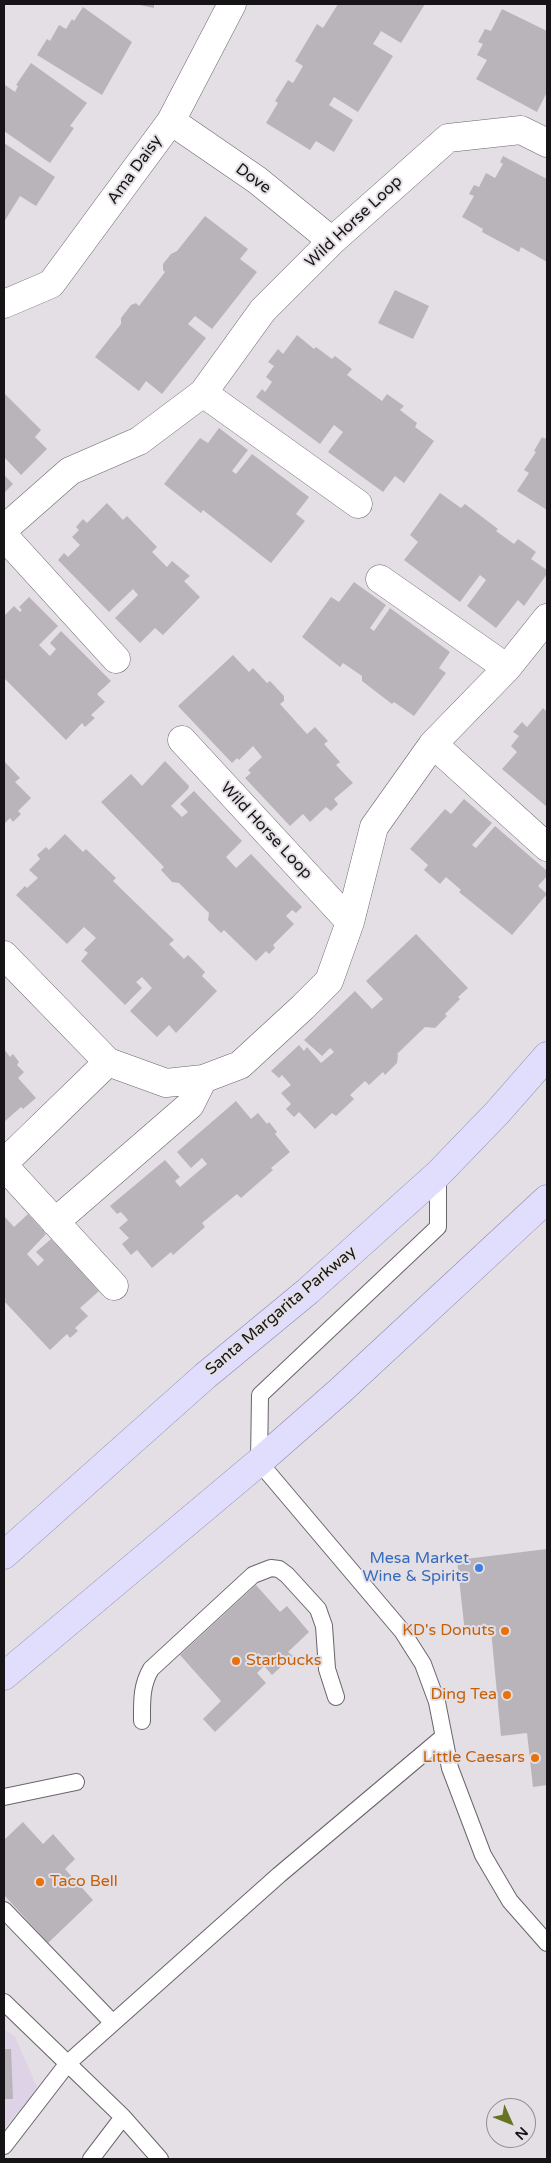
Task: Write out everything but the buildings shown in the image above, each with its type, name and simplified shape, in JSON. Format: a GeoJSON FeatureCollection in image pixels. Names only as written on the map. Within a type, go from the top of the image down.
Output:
{"type":"FeatureCollection","features":[{"type":"Feature","properties":{"kind":"main road","name":"Santa Margarita Parkway"},"geometry":{"type":"LineString","coordinates":[[4,1555],[205,1376],[308,1291],[438,1174],[497,1113],[547,1056]]}},
{"type":"Feature","properties":{"kind":"main road"},"geometry":{"type":"LineString","coordinates":[[4,1676],[259,1462],[341,1390],[547,1199]]}},
{"type":"Feature","properties":{"kind":"street","name":"Ama Daisy"},"geometry":{"type":"LineString","coordinates":[[4,304],[51,284],[171,121],[232,4]]}},
{"type":"Feature","properties":{"kind":"street","name":"Dove"},"geometry":{"type":"LineString","coordinates":[[171,121],[256,180],[332,241]]}},
{"type":"Feature","properties":{"kind":"street","name":"Wild Horse Loop"},"geometry":{"type":"LineString","coordinates":[[4,530],[70,472],[139,441],[203,392],[263,310],[332,241],[448,138],[521,130],[547,143]]}},
{"type":"Feature","properties":{"kind":"street"},"geometry":{"type":"LineString","coordinates":[[203,392],[358,504]]}},
{"type":"Feature","properties":{"kind":"street"},"geometry":{"type":"LineString","coordinates":[[4,536],[116,659]]}},
{"type":"Feature","properties":{"kind":"street"},"geometry":{"type":"LineString","coordinates":[[380,579],[506,668]]}},
{"type":"Feature","properties":{"kind":"street"},"geometry":{"type":"LineString","coordinates":[[4,955],[108,1062],[166,1083],[203,1079],[240,1065],[304,1008],[329,981],[350,922],[374,827],[433,744],[506,668],[547,618]]}},
{"type":"Feature","properties":{"kind":"street","name":"Wild Horse Loop"},"geometry":{"type":"LineString","coordinates":[[182,740],[350,922]]}},
{"type":"Feature","properties":{"kind":"street"},"geometry":{"type":"LineString","coordinates":[[433,744],[547,847]]}},
{"type":"Feature","properties":{"kind":"street"},"geometry":{"type":"LineString","coordinates":[[108,1062],[4,1165],[114,1286]]}},
{"type":"Feature","properties":{"kind":"street"},"geometry":{"type":"LineString","coordinates":[[55,1222],[190,1105],[203,1079]]}},
{"type":"Feature","properties":{"kind":"lane"},"geometry":{"type":"LineString","coordinates":[[438,1174],[438,1227],[260,1396],[259,1462],[402,1631],[423,1664],[437,1702],[442,1737],[450,1768],[483,1855],[510,1901],[547,1943]]}},
{"type":"Feature","properties":{"kind":"lane"},"geometry":{"type":"LineString","coordinates":[[142,1721],[142,1690],[144,1680],[151,1669],[253,1576],[271,1568],[279,1569],[286,1574],[318,1610],[324,1626],[327,1669],[336,1697]]}},
{"type":"Feature","properties":{"kind":"lane"},"geometry":{"type":"LineString","coordinates":[[4,2146],[68,2063],[279,1875],[442,1737]]}},
{"type":"Feature","properties":{"kind":"lane"},"geometry":{"type":"LineString","coordinates":[[4,1797],[76,1782]]}},
{"type":"Feature","properties":{"kind":"lane"},"geometry":{"type":"LineString","coordinates":[[4,1910],[113,2023]]}},
{"type":"Feature","properties":{"kind":"lane"},"geometry":{"type":"LineString","coordinates":[[4,2002],[123,2117],[160,2159]]}},
{"type":"Feature","properties":{"kind":"lane"},"geometry":{"type":"LineString","coordinates":[[91,2159],[123,2117]]}},
{"type":"Feature","properties":{"kind":"shaded area"},"geometry":{"type":"Polygon","coordinates":[[[4,2029],[15,2037],[38,2089],[4,2129],[4,2029]]]}},
{"type":"Feature","properties":{"kind":"place","name":"Mesa Market Wine & Spirits"},"geometry":{"type":"Point","coordinates":[479,1568]}},
{"type":"Feature","properties":{"kind":"place","name":"KD's Donuts"},"geometry":{"type":"Point","coordinates":[505,1631]}},
{"type":"Feature","properties":{"kind":"place","name":"Starbucks"},"geometry":{"type":"Point","coordinates":[236,1661]}},
{"type":"Feature","properties":{"kind":"place","name":"Ding Tea"},"geometry":{"type":"Point","coordinates":[507,1695]}},
{"type":"Feature","properties":{"kind":"place","name":"Little Caesars"},"geometry":{"type":"Point","coordinates":[535,1758]}},
{"type":"Feature","properties":{"kind":"place","name":"Taco Bell"},"geometry":{"type":"Point","coordinates":[40,1882]}}]}
